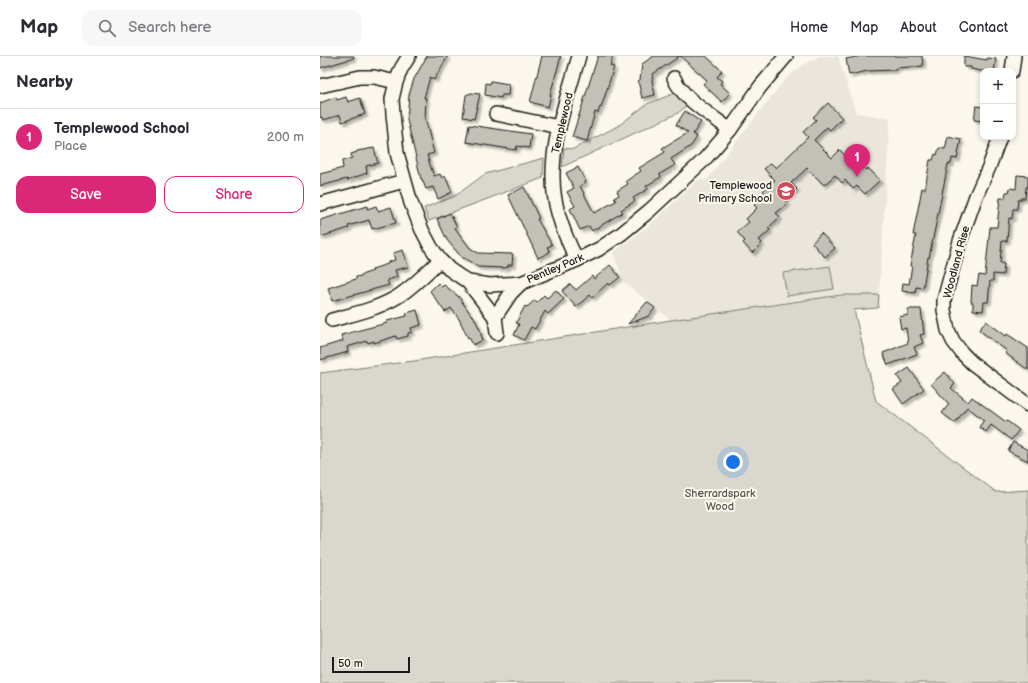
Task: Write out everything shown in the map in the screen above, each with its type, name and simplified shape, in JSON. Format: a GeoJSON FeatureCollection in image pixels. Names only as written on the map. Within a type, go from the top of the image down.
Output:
{"type":"FeatureCollection","features":[{"type":"Feature","properties":{"kind":"street","name":"Pentley Park"},"geometry":{"type":"LineString","coordinates":[[409,56],[401,68],[392,98],[394,133],[404,181],[422,230],[440,260],[448,269],[468,282],[490,285],[521,283],[599,249],[621,234],[649,211],[704,160],[730,130],[760,88],[786,56]]}},
{"type":"Feature","properties":{"kind":"street","name":"Templewood"},"geometry":{"type":"LineString","coordinates":[[576,260],[565,234],[556,206],[553,179],[555,145],[579,56]]}},
{"type":"Feature","properties":{"kind":"street"},"geometry":{"type":"LineString","coordinates":[[1012,68],[1014,56]]}},
{"type":"Feature","properties":{"kind":"street"},"geometry":{"type":"LineString","coordinates":[[320,86],[360,77],[374,77],[396,82]]}},
{"type":"Feature","properties":{"kind":"street"},"geometry":{"type":"LineString","coordinates":[[674,78],[676,85],[691,101],[714,116],[730,130]]}},
{"type":"Feature","properties":{"kind":"street"},"geometry":{"type":"LineString","coordinates":[[496,114],[559,127]]}},
{"type":"Feature","properties":{"kind":"street","name":"Woodland Rise"},"geometry":{"type":"LineString","coordinates":[[999,140],[976,196],[960,241],[944,300],[944,310],[948,330],[953,341],[962,353],[1028,405]]}},
{"type":"Feature","properties":{"kind":"street"},"geometry":{"type":"LineString","coordinates":[[320,204],[404,181]]}},
{"type":"Feature","properties":{"kind":"street"},"geometry":{"type":"LineString","coordinates":[[332,320],[380,306],[412,286],[440,260]]}},
{"type":"Feature","properties":{"kind":"street"},"geometry":{"type":"LineString","coordinates":[[468,282],[495,317],[496,333]]}},
{"type":"Feature","properties":{"kind":"street"},"geometry":{"type":"LineString","coordinates":[[495,317],[511,293],[521,283]]}},
{"type":"Feature","properties":{"kind":"shaded area","name":"Templewood Primary School"},"geometry":{"type":"Polygon","coordinates":[[[820,56],[838,56],[856,113],[890,118],[879,295],[841,295],[671,320],[624,282],[613,253],[652,223],[700,178],[706,181],[786,79],[803,65],[820,56]]]}},
{"type":"Feature","properties":{"kind":"green space"},"geometry":{"type":"Polygon","coordinates":[[[675,93],[686,106],[678,113],[562,167],[564,148],[573,149],[618,126],[647,104],[675,93]]]}},
{"type":"Feature","properties":{"kind":"green space"},"geometry":{"type":"Polygon","coordinates":[[[544,158],[543,178],[429,221],[424,208],[455,196],[485,174],[544,158]]]}},
{"type":"Feature","properties":{"kind":"green space"},"geometry":{"type":"Polygon","coordinates":[[[830,266],[834,289],[787,296],[783,273],[830,266]]]}},
{"type":"Feature","properties":{"kind":"green space","name":"Sherrardspark Wood"},"geometry":{"type":"Polygon","coordinates":[[[841,295],[879,295],[878,308],[854,310],[876,401],[996,492],[1028,490],[1028,683],[320,683],[320,373],[414,361],[671,320],[841,295]]]}},
{"type":"Feature","properties":{"kind":"building"},"geometry":{"type":"Polygon","coordinates":[[[320,56],[354,56],[354,58],[320,68],[320,56]]]}},
{"type":"Feature","properties":{"kind":"building"},"geometry":{"type":"Polygon","coordinates":[[[427,56],[448,56],[434,80],[430,77],[424,98],[426,98],[425,118],[434,153],[427,155],[434,176],[440,174],[442,178],[445,176],[452,192],[438,199],[433,187],[426,189],[421,179],[407,120],[409,95],[414,79],[427,56]]]}},
{"type":"Feature","properties":{"kind":"building"},"geometry":{"type":"Polygon","coordinates":[[[542,56],[561,56],[548,107],[530,102],[542,56]]]}},
{"type":"Feature","properties":{"kind":"building"},"geometry":{"type":"Polygon","coordinates":[[[598,56],[613,56],[610,66],[614,67],[601,108],[600,107],[598,113],[595,112],[587,141],[572,137],[598,56]]]}},
{"type":"Feature","properties":{"kind":"building"},"geometry":{"type":"Polygon","coordinates":[[[654,56],[680,56],[653,74],[652,81],[655,95],[642,98],[638,81],[640,80],[642,64],[654,56]]]}},
{"type":"Feature","properties":{"kind":"building"},"geometry":{"type":"Polygon","coordinates":[[[680,56],[706,56],[722,71],[717,77],[722,81],[720,84],[730,93],[722,102],[703,84],[707,80],[680,56]]]}},
{"type":"Feature","properties":{"kind":"building"},"geometry":{"type":"Polygon","coordinates":[[[861,56],[922,56],[923,66],[896,68],[896,70],[868,71],[849,75],[846,59],[861,56]]]}},
{"type":"Feature","properties":{"kind":"building"},"geometry":{"type":"Polygon","coordinates":[[[964,56],[987,60],[987,58],[996,59],[994,68],[980,68],[980,71],[971,69],[971,67],[964,67],[964,56]]]}},
{"type":"Feature","properties":{"kind":"building"},"geometry":{"type":"Polygon","coordinates":[[[491,81],[509,84],[508,95],[502,95],[501,98],[485,95],[486,83],[490,84],[491,81]]]}},
{"type":"Feature","properties":{"kind":"building"},"geometry":{"type":"Polygon","coordinates":[[[471,93],[480,94],[474,119],[463,117],[466,95],[471,93]]]}},
{"type":"Feature","properties":{"kind":"building"},"geometry":{"type":"Polygon","coordinates":[[[336,97],[337,100],[346,97],[348,102],[360,98],[365,114],[342,122],[340,115],[323,120],[322,117],[320,118],[320,103],[336,97]]]}},
{"type":"Feature","properties":{"kind":"building"},"geometry":{"type":"Polygon","coordinates":[[[828,103],[842,118],[830,130],[827,127],[814,140],[832,158],[840,150],[851,162],[855,158],[866,170],[868,168],[880,180],[865,194],[857,186],[853,189],[845,180],[842,183],[835,175],[824,185],[807,168],[791,183],[797,189],[785,200],[788,203],[776,213],[780,217],[768,228],[770,230],[759,240],[762,243],[752,253],[743,243],[745,241],[737,232],[749,222],[746,219],[757,208],[754,205],[766,194],[763,191],[775,180],[764,169],[771,163],[776,168],[808,137],[803,132],[816,120],[813,117],[828,103]]]}},
{"type":"Feature","properties":{"kind":"building"},"geometry":{"type":"Polygon","coordinates":[[[976,106],[980,107],[980,121],[974,120],[976,106]]]}},
{"type":"Feature","properties":{"kind":"building"},"geometry":{"type":"Polygon","coordinates":[[[685,111],[701,122],[693,134],[697,137],[691,146],[671,159],[675,165],[660,174],[661,177],[646,186],[648,189],[633,198],[635,201],[621,210],[623,212],[592,231],[589,226],[580,230],[570,209],[575,206],[567,192],[574,188],[566,173],[578,167],[586,182],[580,186],[594,213],[616,201],[614,198],[619,195],[617,191],[628,184],[626,181],[641,171],[639,168],[665,152],[662,148],[688,133],[676,125],[685,111]]]}},
{"type":"Feature","properties":{"kind":"building"},"geometry":{"type":"Polygon","coordinates":[[[469,125],[531,134],[529,148],[517,146],[516,150],[466,142],[469,125]]]}},
{"type":"Feature","properties":{"kind":"building"},"geometry":{"type":"Polygon","coordinates":[[[948,136],[961,139],[957,159],[952,158],[951,164],[948,164],[929,258],[928,257],[923,288],[916,287],[915,293],[902,291],[903,283],[909,284],[912,266],[910,266],[916,235],[913,235],[922,188],[925,189],[930,160],[933,160],[935,154],[937,155],[939,148],[945,149],[948,136]]]}},
{"type":"Feature","properties":{"kind":"building"},"geometry":{"type":"Polygon","coordinates":[[[374,148],[378,163],[366,166],[367,173],[347,180],[320,186],[320,174],[343,168],[342,161],[352,158],[351,154],[357,151],[374,148]]]}},
{"type":"Feature","properties":{"kind":"building"},"geometry":{"type":"Polygon","coordinates":[[[1017,175],[1028,176],[1028,187],[1026,187],[1025,198],[1018,200],[1017,209],[1013,209],[1012,219],[1009,218],[1007,241],[1002,241],[1000,263],[1004,264],[1003,275],[993,274],[993,281],[990,281],[988,302],[984,302],[983,311],[973,310],[973,303],[971,302],[972,285],[977,286],[979,275],[985,276],[990,227],[997,227],[1000,198],[1005,198],[1006,192],[1009,192],[1010,188],[1016,189],[1017,175]]]}},
{"type":"Feature","properties":{"kind":"building"},"geometry":{"type":"Polygon","coordinates":[[[524,187],[539,218],[537,219],[552,245],[547,247],[550,252],[538,258],[508,195],[524,187]]]}},
{"type":"Feature","properties":{"kind":"building"},"geometry":{"type":"Polygon","coordinates":[[[367,206],[367,209],[376,206],[378,211],[391,207],[396,223],[372,229],[369,220],[348,226],[349,228],[320,237],[320,220],[367,206]]]}},
{"type":"Feature","properties":{"kind":"building"},"geometry":{"type":"Polygon","coordinates":[[[450,213],[457,227],[455,228],[470,248],[478,253],[513,254],[512,265],[508,265],[508,267],[504,268],[478,267],[464,258],[463,259],[447,240],[437,219],[450,213]]]}},
{"type":"Feature","properties":{"kind":"building"},"geometry":{"type":"Polygon","coordinates":[[[821,233],[835,248],[825,257],[812,243],[821,233]]]}},
{"type":"Feature","properties":{"kind":"building"},"geometry":{"type":"Polygon","coordinates":[[[403,250],[408,267],[395,270],[397,277],[387,280],[389,285],[332,301],[328,288],[356,279],[356,277],[373,271],[372,269],[388,264],[388,262],[395,260],[393,253],[403,250]]]}},
{"type":"Feature","properties":{"kind":"building"},"geometry":{"type":"Polygon","coordinates":[[[610,265],[620,277],[610,285],[608,283],[592,298],[590,295],[576,307],[562,291],[570,284],[576,290],[592,276],[594,279],[610,265]]]}},
{"type":"Feature","properties":{"kind":"building"},"geometry":{"type":"Polygon","coordinates":[[[438,283],[442,287],[444,285],[458,296],[472,316],[473,315],[483,340],[473,345],[459,319],[451,308],[445,312],[430,291],[438,283]]]}},
{"type":"Feature","properties":{"kind":"building"},"geometry":{"type":"Polygon","coordinates":[[[556,290],[564,299],[548,314],[545,311],[535,329],[531,327],[524,340],[514,335],[519,324],[516,323],[525,306],[527,307],[535,300],[537,302],[544,295],[547,298],[556,290]]]}},
{"type":"Feature","properties":{"kind":"building"},"geometry":{"type":"Polygon","coordinates":[[[647,302],[655,308],[649,316],[628,324],[647,302]]]}},
{"type":"Feature","properties":{"kind":"building"},"geometry":{"type":"Polygon","coordinates":[[[908,309],[921,309],[924,334],[920,335],[923,343],[914,347],[917,354],[888,365],[883,353],[908,343],[906,328],[901,329],[899,317],[908,315],[908,309]]]}},
{"type":"Feature","properties":{"kind":"building"},"geometry":{"type":"Polygon","coordinates":[[[417,310],[421,325],[411,328],[412,332],[408,333],[408,336],[397,339],[396,336],[374,343],[374,341],[368,343],[367,341],[347,347],[348,352],[320,360],[320,348],[343,341],[341,335],[387,323],[387,321],[407,316],[406,313],[417,310]]]}},
{"type":"Feature","properties":{"kind":"building"},"geometry":{"type":"Polygon","coordinates":[[[986,321],[1006,336],[1007,334],[1028,348],[1028,370],[1005,353],[1007,351],[979,330],[986,321]]]}},
{"type":"Feature","properties":{"kind":"building"},"geometry":{"type":"Polygon","coordinates":[[[909,368],[924,389],[903,404],[893,389],[902,383],[897,376],[909,368]]]}},
{"type":"Feature","properties":{"kind":"building"},"geometry":{"type":"Polygon","coordinates":[[[945,372],[955,384],[951,388],[968,402],[972,397],[1019,430],[1011,440],[991,425],[986,432],[979,427],[984,420],[967,407],[955,423],[942,413],[949,404],[931,384],[945,372]]]}},
{"type":"Feature","properties":{"kind":"building"},"geometry":{"type":"Polygon","coordinates":[[[1013,442],[1028,450],[1028,461],[1008,451],[1013,442]]]}},
{"type":"Feature","properties":{"kind":"place","name":"Templewood School"},"geometry":{"type":"Point","coordinates":[857,177]}},
{"type":"Feature","properties":{"kind":"place","name":"Templewood Primary School"},"geometry":{"type":"Point","coordinates":[786,191]}}]}
